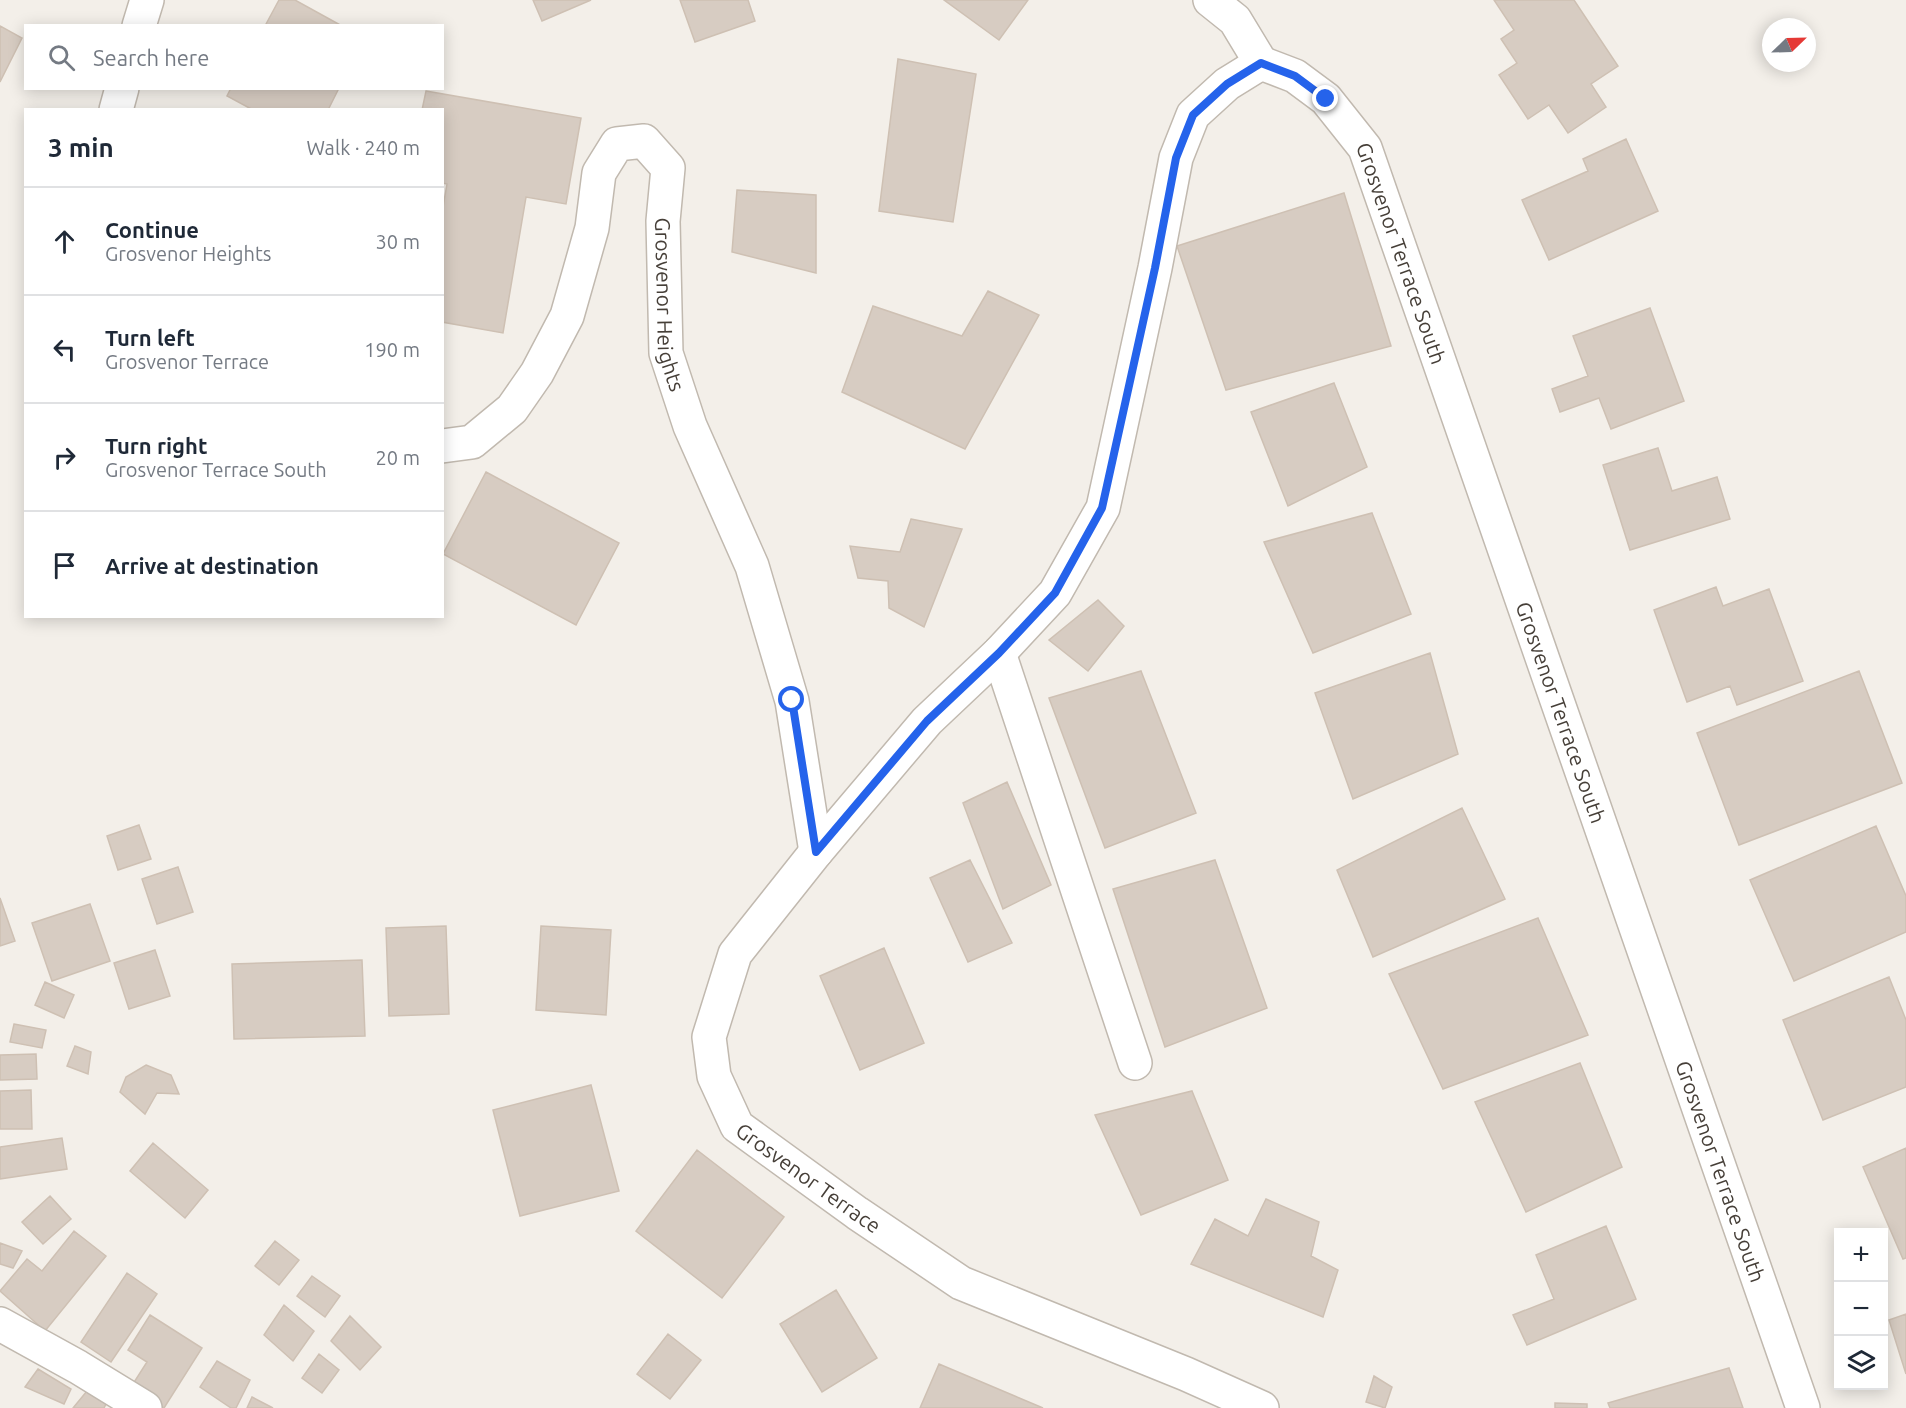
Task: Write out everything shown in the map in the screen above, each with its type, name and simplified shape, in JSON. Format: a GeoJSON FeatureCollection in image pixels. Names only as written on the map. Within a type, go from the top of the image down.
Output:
{"type":"FeatureCollection","features":[{"type":"Feature","properties":{"kind":"street"},"geometry":{"type":"LineString","coordinates":[[140,24],[147,0]]}},
{"type":"Feature","properties":{"kind":"street"},"geometry":{"type":"LineString","coordinates":[[1210,0],[1235,20],[1261,63]]}},
{"type":"Feature","properties":{"kind":"street","name":"Grosvenor Terrace"},"geometry":{"type":"LineString","coordinates":[[1261,63],[1227,84],[1193,115],[1176,158],[1155,268],[1102,508],[1055,593],[999,653],[927,721],[816,852],[735,954],[709,1037],[714,1076],[737,1126],[857,1213],[961,1283],[1186,1374],[1262,1408]]}},
{"type":"Feature","properties":{"kind":"street","name":"Grosvenor Terrace South"},"geometry":{"type":"LineString","coordinates":[[1261,63],[1295,76],[1326,99],[1365,148],[1803,1408]]}},
{"type":"Feature","properties":{"kind":"street"},"geometry":{"type":"LineString","coordinates":[[117,108],[121,90]]}},
{"type":"Feature","properties":{"kind":"street","name":"Grosvenor Heights"},"geometry":{"type":"LineString","coordinates":[[444,446],[472,442],[512,409],[537,373],[567,316],[592,228],[599,173],[617,144],[644,141],[668,168],[663,221],[666,353],[690,426],[752,566],[792,700],[816,852]]}},
{"type":"Feature","properties":{"kind":"street"},"geometry":{"type":"LineString","coordinates":[[999,653],[1135,1063]]}},
{"type":"Feature","properties":{"kind":"street"},"geometry":{"type":"LineString","coordinates":[[0,1324],[78,1366],[146,1408]]}},
{"type":"Feature","properties":{"kind":"building"},"geometry":{"type":"Polygon","coordinates":[[[279,0],[295,0],[338,24],[266,24],[279,0]]]}},
{"type":"Feature","properties":{"kind":"building"},"geometry":{"type":"Polygon","coordinates":[[[533,0],[591,0],[542,21],[533,0]]]}},
{"type":"Feature","properties":{"kind":"building"},"geometry":{"type":"Polygon","coordinates":[[[680,0],[748,0],[755,21],[695,42],[680,0]]]}},
{"type":"Feature","properties":{"kind":"building"},"geometry":{"type":"Polygon","coordinates":[[[944,0],[1028,0],[999,40],[944,0]]]}},
{"type":"Feature","properties":{"kind":"building"},"geometry":{"type":"Polygon","coordinates":[[[1494,0],[1574,0],[1618,66],[1591,84],[1606,107],[1568,133],[1549,105],[1528,119],[1499,75],[1517,63],[1501,39],[1514,30],[1494,0]]]}},
{"type":"Feature","properties":{"kind":"building"},"geometry":{"type":"Polygon","coordinates":[[[0,26],[22,38],[0,82],[0,26]]]}},
{"type":"Feature","properties":{"kind":"building"},"geometry":{"type":"Polygon","coordinates":[[[898,59],[976,74],[953,222],[879,211],[898,59]]]}},
{"type":"Feature","properties":{"kind":"building"},"geometry":{"type":"Polygon","coordinates":[[[230,90],[338,90],[329,108],[249,108],[227,96],[230,90]]]}},
{"type":"Feature","properties":{"kind":"building"},"geometry":{"type":"Polygon","coordinates":[[[426,91],[581,118],[566,204],[526,197],[503,333],[444,322],[444,201],[447,184],[444,183],[444,108],[422,108],[426,91]]]}},
{"type":"Feature","properties":{"kind":"building"},"geometry":{"type":"Polygon","coordinates":[[[1626,139],[1658,211],[1549,260],[1522,200],[1588,171],[1583,159],[1626,139]]]}},
{"type":"Feature","properties":{"kind":"building"},"geometry":{"type":"Polygon","coordinates":[[[737,190],[816,195],[816,273],[732,252],[737,190]]]}},
{"type":"Feature","properties":{"kind":"building"},"geometry":{"type":"Polygon","coordinates":[[[1344,193],[1391,346],[1226,390],[1177,246],[1344,193]]]}},
{"type":"Feature","properties":{"kind":"building"},"geometry":{"type":"Polygon","coordinates":[[[988,291],[1039,315],[965,449],[842,392],[873,306],[962,336],[988,291]]]}},
{"type":"Feature","properties":{"kind":"building"},"geometry":{"type":"Polygon","coordinates":[[[1650,308],[1684,401],[1611,429],[1599,398],[1560,412],[1552,389],[1588,376],[1573,336],[1650,308]]]}},
{"type":"Feature","properties":{"kind":"building"},"geometry":{"type":"Polygon","coordinates":[[[1334,383],[1367,467],[1288,506],[1251,412],[1334,383]]]}},
{"type":"Feature","properties":{"kind":"building"},"geometry":{"type":"Polygon","coordinates":[[[1658,448],[1672,491],[1717,477],[1730,519],[1630,550],[1603,465],[1658,448]]]}},
{"type":"Feature","properties":{"kind":"building"},"geometry":{"type":"Polygon","coordinates":[[[486,472],[619,543],[576,625],[444,555],[486,472]]]}},
{"type":"Feature","properties":{"kind":"building"},"geometry":{"type":"Polygon","coordinates":[[[1372,513],[1411,614],[1313,653],[1264,542],[1372,513]]]}},
{"type":"Feature","properties":{"kind":"building"},"geometry":{"type":"Polygon","coordinates":[[[911,519],[962,529],[924,627],[889,608],[888,581],[858,578],[850,546],[900,552],[911,519]]]}},
{"type":"Feature","properties":{"kind":"building"},"geometry":{"type":"Polygon","coordinates":[[[1716,587],[1723,606],[1769,589],[1803,681],[1737,705],[1730,686],[1687,702],[1654,610],[1716,587]]]}},
{"type":"Feature","properties":{"kind":"building"},"geometry":{"type":"Polygon","coordinates":[[[1098,600],[1124,626],[1088,671],[1049,640],[1098,600]]]}},
{"type":"Feature","properties":{"kind":"building"},"geometry":{"type":"Polygon","coordinates":[[[1430,653],[1458,754],[1353,799],[1315,693],[1430,653]]]}},
{"type":"Feature","properties":{"kind":"building"},"geometry":{"type":"Polygon","coordinates":[[[1141,671],[1196,813],[1105,848],[1049,698],[1141,671]]]}},
{"type":"Feature","properties":{"kind":"building"},"geometry":{"type":"Polygon","coordinates":[[[1859,671],[1902,783],[1739,845],[1697,733],[1859,671]]]}},
{"type":"Feature","properties":{"kind":"building"},"geometry":{"type":"Polygon","coordinates":[[[1007,782],[1051,885],[1003,909],[963,803],[1007,782]]]}},
{"type":"Feature","properties":{"kind":"building"},"geometry":{"type":"Polygon","coordinates":[[[1462,808],[1505,899],[1373,957],[1337,870],[1462,808]]]}},
{"type":"Feature","properties":{"kind":"building"},"geometry":{"type":"Polygon","coordinates":[[[139,825],[151,859],[118,870],[107,836],[139,825]]]}},
{"type":"Feature","properties":{"kind":"building"},"geometry":{"type":"Polygon","coordinates":[[[1876,826],[1906,896],[1906,932],[1794,981],[1750,880],[1876,826]]]}},
{"type":"Feature","properties":{"kind":"building"},"geometry":{"type":"Polygon","coordinates":[[[970,860],[1012,943],[968,962],[930,878],[970,860]]]}},
{"type":"Feature","properties":{"kind":"building"},"geometry":{"type":"Polygon","coordinates":[[[1215,860],[1267,1008],[1165,1047],[1113,889],[1215,860]]]}},
{"type":"Feature","properties":{"kind":"building"},"geometry":{"type":"Polygon","coordinates":[[[178,867],[193,912],[157,924],[142,879],[178,867]]]}},
{"type":"Feature","properties":{"kind":"building"},"geometry":{"type":"Polygon","coordinates":[[[0,898],[15,941],[0,946],[0,898]]]}},
{"type":"Feature","properties":{"kind":"building"},"geometry":{"type":"Polygon","coordinates":[[[90,904],[110,961],[52,981],[32,923],[90,904]]]}},
{"type":"Feature","properties":{"kind":"building"},"geometry":{"type":"Polygon","coordinates":[[[1538,918],[1588,1035],[1443,1089],[1389,974],[1538,918]]]}},
{"type":"Feature","properties":{"kind":"building"},"geometry":{"type":"Polygon","coordinates":[[[446,926],[449,1014],[389,1016],[386,928],[446,926]]]}},
{"type":"Feature","properties":{"kind":"building"},"geometry":{"type":"Polygon","coordinates":[[[541,926],[611,930],[606,1015],[536,1010],[541,926]]]}},
{"type":"Feature","properties":{"kind":"building"},"geometry":{"type":"Polygon","coordinates":[[[884,948],[924,1043],[860,1070],[820,976],[884,948]]]}},
{"type":"Feature","properties":{"kind":"building"},"geometry":{"type":"Polygon","coordinates":[[[155,950],[170,996],[129,1009],[114,963],[155,950]]]}},
{"type":"Feature","properties":{"kind":"building"},"geometry":{"type":"Polygon","coordinates":[[[362,960],[365,1036],[234,1039],[232,964],[362,960]]]}},
{"type":"Feature","properties":{"kind":"building"},"geometry":{"type":"Polygon","coordinates":[[[1889,977],[1906,1020],[1906,1087],[1823,1120],[1783,1020],[1889,977]]]}},
{"type":"Feature","properties":{"kind":"building"},"geometry":{"type":"Polygon","coordinates":[[[45,982],[74,995],[64,1018],[35,1005],[45,982]]]}},
{"type":"Feature","properties":{"kind":"building"},"geometry":{"type":"Polygon","coordinates":[[[14,1024],[46,1030],[42,1048],[10,1042],[14,1024]]]}},
{"type":"Feature","properties":{"kind":"building"},"geometry":{"type":"Polygon","coordinates":[[[75,1046],[91,1052],[88,1074],[67,1066],[75,1046]]]}},
{"type":"Feature","properties":{"kind":"building"},"geometry":{"type":"Polygon","coordinates":[[[36,1054],[37,1079],[0,1080],[0,1055],[36,1054]]]}},
{"type":"Feature","properties":{"kind":"building"},"geometry":{"type":"Polygon","coordinates":[[[1580,1063],[1622,1167],[1526,1212],[1475,1102],[1580,1063]]]}},
{"type":"Feature","properties":{"kind":"building"},"geometry":{"type":"Polygon","coordinates":[[[146,1065],[171,1075],[179,1094],[157,1093],[145,1114],[120,1092],[126,1077],[146,1065]]]}},
{"type":"Feature","properties":{"kind":"building"},"geometry":{"type":"Polygon","coordinates":[[[591,1085],[619,1191],[520,1216],[493,1110],[591,1085]]]}},
{"type":"Feature","properties":{"kind":"building"},"geometry":{"type":"Polygon","coordinates":[[[31,1090],[32,1129],[0,1129],[0,1091],[31,1090]]]}},
{"type":"Feature","properties":{"kind":"building"},"geometry":{"type":"Polygon","coordinates":[[[1192,1091],[1228,1180],[1141,1215],[1095,1115],[1192,1091]]]}},
{"type":"Feature","properties":{"kind":"building"},"geometry":{"type":"Polygon","coordinates":[[[62,1138],[67,1169],[0,1179],[0,1147],[62,1138]]]}},
{"type":"Feature","properties":{"kind":"building"},"geometry":{"type":"Polygon","coordinates":[[[153,1143],[208,1190],[185,1218],[130,1171],[153,1143]]]}},
{"type":"Feature","properties":{"kind":"building"},"geometry":{"type":"Polygon","coordinates":[[[1906,1148],[1906,1258],[1903,1259],[1863,1167],[1906,1148]]]}},
{"type":"Feature","properties":{"kind":"building"},"geometry":{"type":"Polygon","coordinates":[[[697,1150],[784,1217],[722,1298],[636,1231],[697,1150]]]}},
{"type":"Feature","properties":{"kind":"building"},"geometry":{"type":"Polygon","coordinates":[[[50,1196],[71,1219],[43,1244],[22,1222],[50,1196]]]}},
{"type":"Feature","properties":{"kind":"building"},"geometry":{"type":"Polygon","coordinates":[[[1266,1199],[1319,1222],[1311,1256],[1338,1270],[1323,1317],[1191,1264],[1215,1219],[1248,1236],[1266,1199]]]}},
{"type":"Feature","properties":{"kind":"building"},"geometry":{"type":"Polygon","coordinates":[[[1606,1226],[1636,1299],[1527,1345],[1513,1315],[1554,1299],[1536,1255],[1606,1226]]]}},
{"type":"Feature","properties":{"kind":"building"},"geometry":{"type":"Polygon","coordinates":[[[74,1231],[106,1256],[45,1331],[0,1291],[27,1259],[42,1271],[74,1231]]]}},
{"type":"Feature","properties":{"kind":"building"},"geometry":{"type":"Polygon","coordinates":[[[275,1241],[299,1260],[279,1285],[255,1266],[275,1241]]]}},
{"type":"Feature","properties":{"kind":"building"},"geometry":{"type":"Polygon","coordinates":[[[0,1243],[22,1251],[13,1268],[0,1264],[0,1243]]]}},
{"type":"Feature","properties":{"kind":"building"},"geometry":{"type":"Polygon","coordinates":[[[127,1273],[157,1294],[111,1362],[81,1342],[127,1273]]]}},
{"type":"Feature","properties":{"kind":"building"},"geometry":{"type":"Polygon","coordinates":[[[312,1276],[340,1296],[325,1317],[297,1296],[312,1276]]]}},
{"type":"Feature","properties":{"kind":"building"},"geometry":{"type":"Polygon","coordinates":[[[836,1290],[877,1358],[822,1392],[780,1324],[836,1290]]]}},
{"type":"Feature","properties":{"kind":"building"},"geometry":{"type":"Polygon","coordinates":[[[284,1305],[314,1331],[293,1361],[264,1335],[284,1305]]]}},
{"type":"Feature","properties":{"kind":"building"},"geometry":{"type":"Polygon","coordinates":[[[1906,1314],[1906,1374],[1889,1320],[1906,1314]]]}},
{"type":"Feature","properties":{"kind":"building"},"geometry":{"type":"Polygon","coordinates":[[[150,1315],[202,1348],[164,1408],[131,1387],[147,1362],[128,1350],[150,1315]]]}},
{"type":"Feature","properties":{"kind":"building"},"geometry":{"type":"Polygon","coordinates":[[[350,1316],[381,1347],[360,1370],[331,1341],[350,1316]]]}},
{"type":"Feature","properties":{"kind":"building"},"geometry":{"type":"Polygon","coordinates":[[[668,1334],[701,1360],[670,1399],[637,1374],[668,1334]]]}},
{"type":"Feature","properties":{"kind":"building"},"geometry":{"type":"Polygon","coordinates":[[[319,1354],[339,1370],[322,1393],[302,1378],[319,1354]]]}},
{"type":"Feature","properties":{"kind":"building"},"geometry":{"type":"Polygon","coordinates":[[[217,1361],[250,1380],[236,1408],[231,1408],[200,1387],[217,1361]]]}},
{"type":"Feature","properties":{"kind":"building"},"geometry":{"type":"Polygon","coordinates":[[[939,1364],[1043,1408],[920,1408],[939,1364]]]}},
{"type":"Feature","properties":{"kind":"building"},"geometry":{"type":"Polygon","coordinates":[[[1729,1368],[1743,1408],[1610,1408],[1608,1403],[1729,1368]]]}},
{"type":"Feature","properties":{"kind":"building"},"geometry":{"type":"Polygon","coordinates":[[[38,1369],[71,1389],[64,1404],[25,1387],[38,1369]]]}},
{"type":"Feature","properties":{"kind":"building"},"geometry":{"type":"Polygon","coordinates":[[[1374,1376],[1392,1387],[1385,1408],[1366,1402],[1374,1376]]]}},
{"type":"Feature","properties":{"kind":"building"},"geometry":{"type":"Polygon","coordinates":[[[87,1391],[106,1404],[104,1408],[73,1408],[87,1391]]]}},
{"type":"Feature","properties":{"kind":"building"},"geometry":{"type":"Polygon","coordinates":[[[252,1397],[273,1408],[247,1408],[252,1397]]]}},
{"type":"Feature","properties":{"kind":"building"},"geometry":{"type":"Polygon","coordinates":[[[1555,1403],[1587,1404],[1587,1408],[1555,1408],[1555,1403]]]}},
{"type":"Feature","properties":{"kind":"route"},"geometry":{"type":"LineString","coordinates":[[792,700],[816,852],[927,721],[999,653],[1055,593],[1102,508],[1155,268],[1176,158],[1193,115],[1227,84],[1261,63],[1295,76],[1326,99]]}}]}
